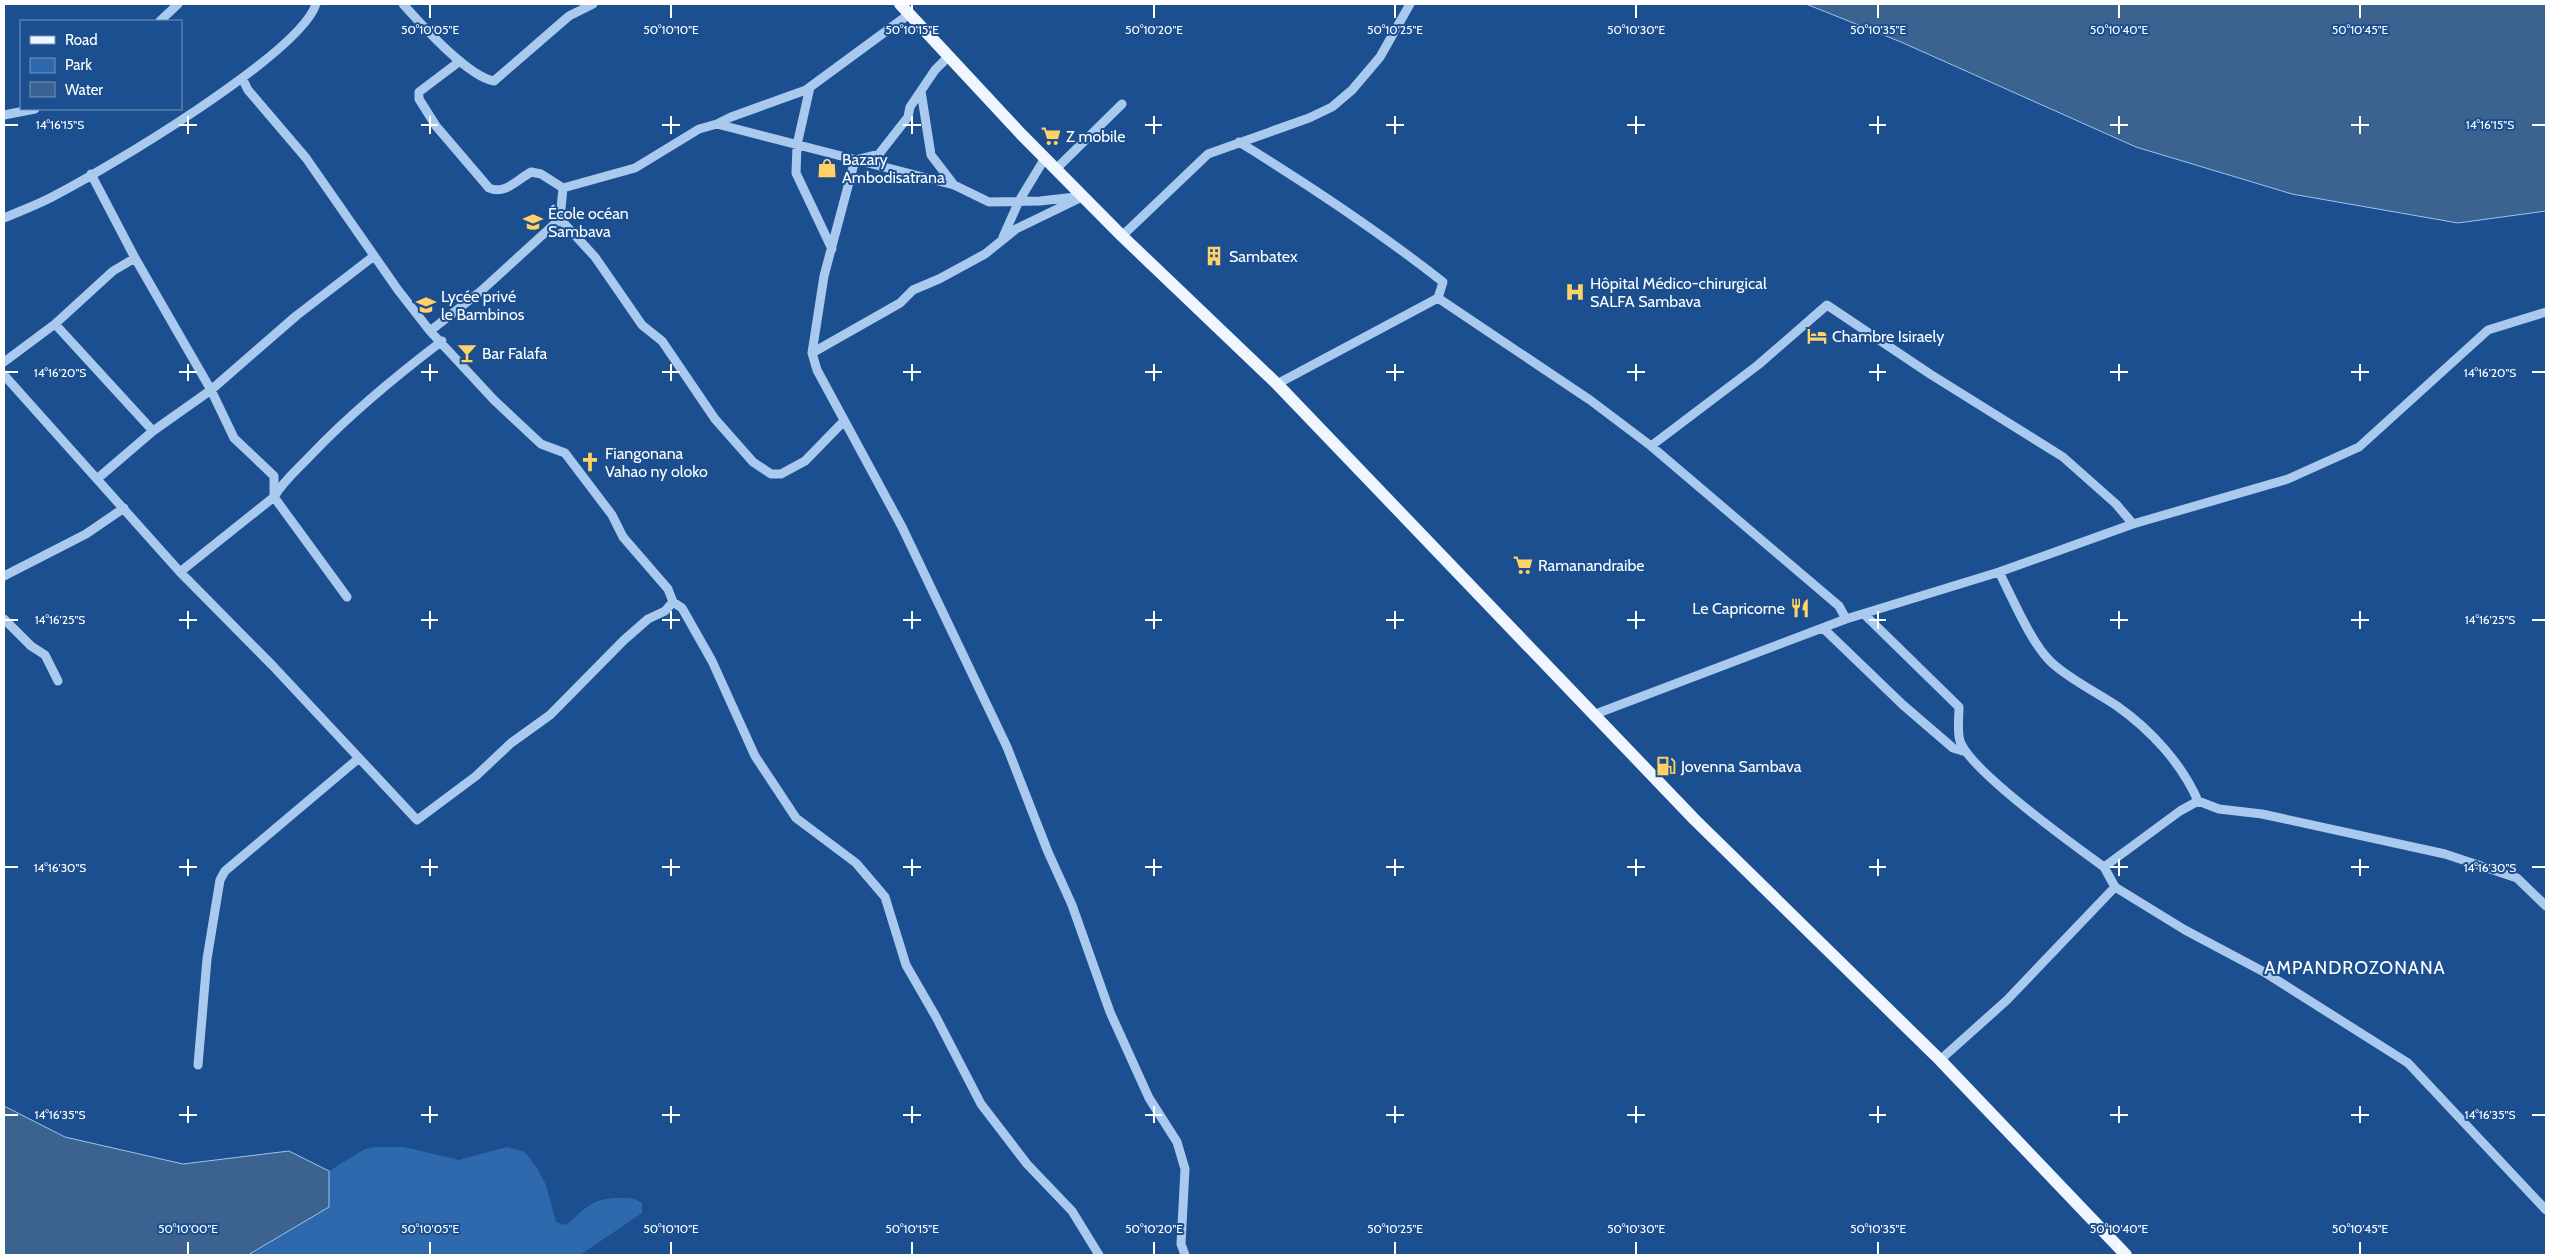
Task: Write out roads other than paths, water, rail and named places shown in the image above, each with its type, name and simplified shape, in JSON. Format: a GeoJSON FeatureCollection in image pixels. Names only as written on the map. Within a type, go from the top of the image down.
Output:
{"type":"FeatureCollection","features":[{"type":"Feature","properties":{"kind":"main road"},"geometry":{"type":"LineString","coordinates":[[900,4],[908,15],[1045,158],[1122,236],[1277,384],[1593,715],[1782,907],[1940,1060],[2126,1255]]}},
{"type":"Feature","properties":{"kind":"street"},"geometry":{"type":"LineString","coordinates":[[161,20],[178,4]]}},
{"type":"Feature","properties":{"kind":"street"},"geometry":{"type":"LineString","coordinates":[[4,218],[53,197],[128,154],[242,78],[299,31],[316,4]]}},
{"type":"Feature","properties":{"kind":"street"},"geometry":{"type":"LineString","coordinates":[[403,4],[460,61],[484,79],[494,81],[569,16],[593,4]]}},
{"type":"Feature","properties":{"kind":"street"},"geometry":{"type":"LineString","coordinates":[[1122,236],[1208,154],[1309,118],[1332,107],[1352,90],[1380,57],[1410,4]]}},
{"type":"Feature","properties":{"kind":"street"},"geometry":{"type":"LineString","coordinates":[[460,61],[419,92],[418,99],[436,126],[489,188],[496,191],[505,190],[531,172],[541,174],[562,188],[635,168],[699,129],[717,124],[810,87],[908,15]]}},
{"type":"Feature","properties":{"kind":"street"},"geometry":{"type":"LineString","coordinates":[[855,160],[879,154],[908,117],[910,107],[935,70],[949,56]]}},
{"type":"Feature","properties":{"kind":"street"},"geometry":{"type":"LineString","coordinates":[[242,78],[248,90],[334,195],[374,256],[430,331],[442,341],[494,400],[541,444],[565,452],[612,514],[623,537],[668,589],[673,602],[682,608],[712,661],[755,756],[796,818],[856,863],[885,897],[906,965],[982,1104],[1027,1164],[1072,1211],[1099,1255]]}},
{"type":"Feature","properties":{"kind":"street"},"geometry":{"type":"LineString","coordinates":[[810,87],[797,145],[796,173],[832,249]]}},
{"type":"Feature","properties":{"kind":"street"},"geometry":{"type":"LineString","coordinates":[[921,91],[931,155],[954,185]]}},
{"type":"Feature","properties":{"kind":"street"},"geometry":{"type":"LineString","coordinates":[[1056,169],[1122,104]]}},
{"type":"Feature","properties":{"kind":"street"},"geometry":{"type":"LineString","coordinates":[[4,115],[30,110]]}},
{"type":"Feature","properties":{"kind":"street"},"geometry":{"type":"LineString","coordinates":[[717,124],[954,185],[989,202],[1084,196]]}},
{"type":"Feature","properties":{"kind":"street"},"geometry":{"type":"LineString","coordinates":[[1239,142],[1312,188],[1443,282],[1438,298],[1277,384]]}},
{"type":"Feature","properties":{"kind":"street"},"geometry":{"type":"LineString","coordinates":[[1002,239],[1019,201],[1045,158]]}},
{"type":"Feature","properties":{"kind":"street"},"geometry":{"type":"LineString","coordinates":[[855,160],[824,276],[812,353],[817,370],[826,384],[843,422],[906,535],[1007,747],[1048,852],[1072,904],[1110,1012],[1149,1098],[1178,1142],[1185,1168],[1181,1244],[1185,1255]]}},
{"type":"Feature","properties":{"kind":"street"},"geometry":{"type":"LineString","coordinates":[[91,174],[135,258],[211,390],[234,438],[274,476],[274,497],[347,597]]}},
{"type":"Feature","properties":{"kind":"street"},"geometry":{"type":"LineString","coordinates":[[430,331],[481,291],[560,219],[562,188]]}},
{"type":"Feature","properties":{"kind":"street"},"geometry":{"type":"LineString","coordinates":[[812,353],[900,303],[913,290],[939,279],[985,254],[1016,230],[1084,196]]}},
{"type":"Feature","properties":{"kind":"street"},"geometry":{"type":"LineString","coordinates":[[560,219],[595,257],[642,325],[662,341],[715,419],[753,462],[771,474],[781,474],[805,461],[843,422]]}},
{"type":"Feature","properties":{"kind":"street"},"geometry":{"type":"LineString","coordinates":[[97,479],[153,432],[211,390],[296,316],[374,256]]}},
{"type":"Feature","properties":{"kind":"street"},"geometry":{"type":"LineString","coordinates":[[4,362],[55,324],[113,271],[135,258]]}},
{"type":"Feature","properties":{"kind":"street"},"geometry":{"type":"LineString","coordinates":[[1438,298],[1590,400],[1651,446],[1839,606],[1846,619]]}},
{"type":"Feature","properties":{"kind":"street"},"geometry":{"type":"LineString","coordinates":[[1651,446],[1758,365],[1827,305],[1930,374],[2063,457],[2116,504],[2133,524]]}},
{"type":"Feature","properties":{"kind":"street"},"geometry":{"type":"LineString","coordinates":[[1593,715],[1824,629],[1846,619],[1865,615],[1999,572],[2133,524],[2288,478],[2358,447],[2488,330],[2546,312]]}},
{"type":"Feature","properties":{"kind":"street"},"geometry":{"type":"LineString","coordinates":[[55,324],[153,432]]}},
{"type":"Feature","properties":{"kind":"street"},"geometry":{"type":"LineString","coordinates":[[180,572],[274,497],[284,481],[338,427],[391,380],[442,341]]}},
{"type":"Feature","properties":{"kind":"street"},"geometry":{"type":"LineString","coordinates":[[4,375],[180,572],[272,665],[417,820],[476,776],[511,743],[550,715],[624,640],[648,620],[664,611],[673,602]]}},
{"type":"Feature","properties":{"kind":"street"},"geometry":{"type":"LineString","coordinates":[[4,576],[86,534],[124,508]]}},
{"type":"Feature","properties":{"kind":"street"},"geometry":{"type":"LineString","coordinates":[[1999,572],[2038,645],[2051,662],[2119,708],[2148,733],[2173,758],[2191,785],[2198,801],[2219,809],[2262,814],[2445,854],[2517,878],[2546,906]]}},
{"type":"Feature","properties":{"kind":"street"},"geometry":{"type":"LineString","coordinates":[[1865,615],[1959,707],[1960,740],[1966,752],[2002,786],[2104,868],[2115,887],[2185,930],[2264,972],[2408,1064],[2546,1210]]}},
{"type":"Feature","properties":{"kind":"street"},"geometry":{"type":"LineString","coordinates":[[4,619],[30,646],[45,655],[58,682]]}},
{"type":"Feature","properties":{"kind":"street"},"geometry":{"type":"LineString","coordinates":[[1824,629],[1903,705],[1954,748],[1966,752]]}},
{"type":"Feature","properties":{"kind":"street"},"geometry":{"type":"LineString","coordinates":[[198,1064],[207,959],[220,880],[226,871],[359,758]]}},
{"type":"Feature","properties":{"kind":"street"},"geometry":{"type":"LineString","coordinates":[[2104,868],[2180,811],[2198,801]]}},
{"type":"Feature","properties":{"kind":"street"},"geometry":{"type":"LineString","coordinates":[[1940,1060],[2007,1000],[2115,887]]}},
{"type":"Feature","properties":{"kind":"street"},"geometry":{"type":"LineString","coordinates":[[2534,894],[2546,894]]}},
{"type":"Feature","properties":{"kind":"water"},"geometry":{"type":"Polygon","coordinates":[[[1806,4],[2546,4],[2546,211],[2458,223],[2292,194],[2136,147],[1901,42],[1806,4]]]}},
{"type":"Feature","properties":{"kind":"water"},"geometry":{"type":"Polygon","coordinates":[[[4,1106],[65,1137],[183,1164],[289,1151],[329,1171],[329,1207],[248,1255],[4,1255],[4,1106]]]}},
{"type":"Feature","properties":{"kind":"place","name":"Z mobile"},"geometry":{"type":"Point","coordinates":[1051,136]}},
{"type":"Feature","properties":{"kind":"place","name":"Bazary Ambodisatrana"},"geometry":{"type":"Point","coordinates":[827,168]}},
{"type":"Feature","properties":{"kind":"place","name":"École océan Sambava"},"geometry":{"type":"Point","coordinates":[533,222]}},
{"type":"Feature","properties":{"kind":"place","name":"Sambatex"},"geometry":{"type":"Point","coordinates":[1214,256]}},
{"type":"Feature","properties":{"kind":"place","name":"Hôpital Médico-chirurgical SALFA Sambava"},"geometry":{"type":"Point","coordinates":[1575,292]}},
{"type":"Feature","properties":{"kind":"place","name":"Lycée privé le Bambinos"},"geometry":{"type":"Point","coordinates":[426,305]}},
{"type":"Feature","properties":{"kind":"place","name":"Chambre Isiraely"},"geometry":{"type":"Point","coordinates":[1817,336]}},
{"type":"Feature","properties":{"kind":"place","name":"Bar Falafa"},"geometry":{"type":"Point","coordinates":[467,353]}},
{"type":"Feature","properties":{"kind":"place","name":"Fiangonana Vahao ny oloko"},"geometry":{"type":"Point","coordinates":[590,462]}},
{"type":"Feature","properties":{"kind":"place","name":"Ramanandraibe"},"geometry":{"type":"Point","coordinates":[1523,565]}},
{"type":"Feature","properties":{"kind":"place","name":"Le Capricorne"},"geometry":{"type":"Point","coordinates":[1800,608]}},
{"type":"Feature","properties":{"kind":"place","name":"Jovenna Sambava"},"geometry":{"type":"Point","coordinates":[1666,766]}},
{"type":"Feature","properties":{"kind":"district","name":"AMPANDROZONANA"},"geometry":{"type":"Point","coordinates":[2355,968]}}]}
